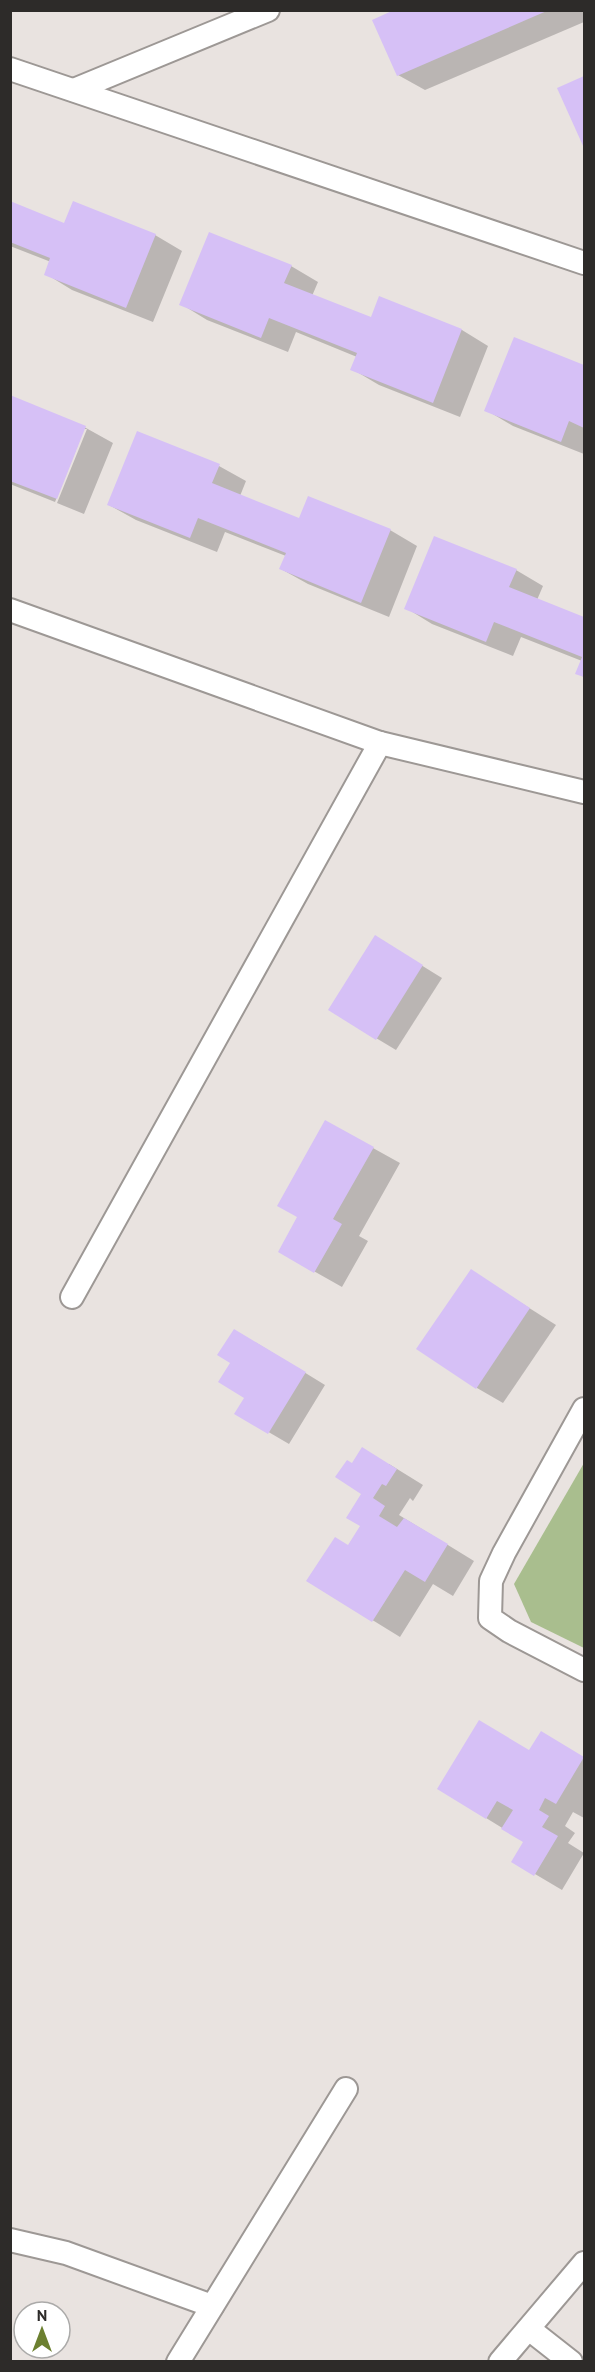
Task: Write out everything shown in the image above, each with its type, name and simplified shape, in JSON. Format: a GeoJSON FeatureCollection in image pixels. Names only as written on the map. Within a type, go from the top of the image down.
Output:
{"type":"FeatureCollection","features":[{"type":"Feature","properties":{"kind":"lane"},"geometry":{"type":"LineString","coordinates":[[74,90],[268,10]]}},
{"type":"Feature","properties":{"kind":"lane"},"geometry":{"type":"LineString","coordinates":[[10,69],[585,263]]}},
{"type":"Feature","properties":{"kind":"lane"},"geometry":{"type":"LineString","coordinates":[[10,609],[380,743],[585,792]]}},
{"type":"Feature","properties":{"kind":"lane"},"geometry":{"type":"LineString","coordinates":[[72,1297],[380,743]]}},
{"type":"Feature","properties":{"kind":"lane"},"geometry":{"type":"LineString","coordinates":[[585,1408],[491,1581],[490,1618],[509,1631],[585,1670]]}},
{"type":"Feature","properties":{"kind":"lane"},"geometry":{"type":"LineString","coordinates":[[178,2361],[346,2089]]}},
{"type":"Feature","properties":{"kind":"lane"},"geometry":{"type":"LineString","coordinates":[[10,2240],[66,2253],[212,2307]]}},
{"type":"Feature","properties":{"kind":"lane"},"geometry":{"type":"LineString","coordinates":[[500,2361],[585,2263]]}},
{"type":"Feature","properties":{"kind":"lane"},"geometry":{"type":"LineString","coordinates":[[529,2329],[570,2361]]}},
{"type":"Feature","properties":{"kind":"green space"},"geometry":{"type":"Polygon","coordinates":[[[584,1463],[584,1648],[531,1622],[514,1584],[584,1463]]]}},
{"type":"Feature","properties":{"kind":"building"},"geometry":{"type":"Polygon","coordinates":[[[394,10],[549,10],[397,76],[372,20],[394,10]]]}},
{"type":"Feature","properties":{"kind":"building"},"geometry":{"type":"Polygon","coordinates":[[[584,76],[584,148],[557,88],[584,76]]]}},
{"type":"Feature","properties":{"kind":"building"},"geometry":{"type":"Polygon","coordinates":[[[10,201],[64,223],[73,201],[156,234],[126,308],[44,275],[50,258],[10,242],[10,201]]]}},
{"type":"Feature","properties":{"kind":"building"},"geometry":{"type":"Polygon","coordinates":[[[209,232],[292,265],[284,283],[371,317],[379,296],[462,329],[433,403],[350,370],[357,353],[269,318],[261,338],[179,305],[209,232]]]}},
{"type":"Feature","properties":{"kind":"building"},"geometry":{"type":"Polygon","coordinates":[[[514,337],[584,365],[584,428],[569,421],[561,442],[484,411],[514,337]]]}},
{"type":"Feature","properties":{"kind":"building"},"geometry":{"type":"Polygon","coordinates":[[[10,395],[86,426],[57,499],[10,481],[10,395]]]}},
{"type":"Feature","properties":{"kind":"building"},"geometry":{"type":"Polygon","coordinates":[[[137,431],[220,464],[212,483],[299,518],[308,496],[391,529],[361,603],[279,569],[286,553],[198,518],[190,538],[107,505],[137,431]]]}},
{"type":"Feature","properties":{"kind":"building"},"geometry":{"type":"Polygon","coordinates":[[[434,536],[517,569],[509,587],[584,617],[584,677],[575,674],[582,657],[494,622],[486,642],[404,609],[434,536]]]}},
{"type":"Feature","properties":{"kind":"building"},"geometry":{"type":"Polygon","coordinates":[[[375,935],[423,965],[376,1040],[328,1010],[375,935]]]}},
{"type":"Feature","properties":{"kind":"building"},"geometry":{"type":"Polygon","coordinates":[[[325,1120],[374,1147],[333,1219],[342,1224],[314,1273],[278,1252],[297,1217],[277,1206],[325,1120]]]}},
{"type":"Feature","properties":{"kind":"building"},"geometry":{"type":"Polygon","coordinates":[[[471,1269],[530,1308],[476,1389],[416,1349],[471,1269]]]}},
{"type":"Feature","properties":{"kind":"building"},"geometry":{"type":"Polygon","coordinates":[[[234,1329],[306,1372],[268,1434],[234,1414],[244,1398],[218,1382],[230,1363],[217,1355],[234,1329]]]}},
{"type":"Feature","properties":{"kind":"building"},"geometry":{"type":"Polygon","coordinates":[[[362,1447],[397,1469],[386,1486],[382,1484],[373,1498],[385,1506],[379,1516],[397,1527],[404,1518],[448,1544],[425,1582],[405,1570],[372,1622],[306,1581],[335,1537],[348,1545],[360,1526],[346,1518],[361,1494],[335,1477],[347,1460],[352,1463],[362,1447]]]}},
{"type":"Feature","properties":{"kind":"building"},"geometry":{"type":"Polygon","coordinates":[[[479,1720],[529,1750],[541,1731],[584,1757],[556,1804],[545,1798],[539,1810],[549,1816],[542,1827],[558,1836],[534,1876],[511,1862],[523,1842],[501,1829],[513,1810],[497,1801],[486,1819],[437,1789],[479,1720]]]}}]}
